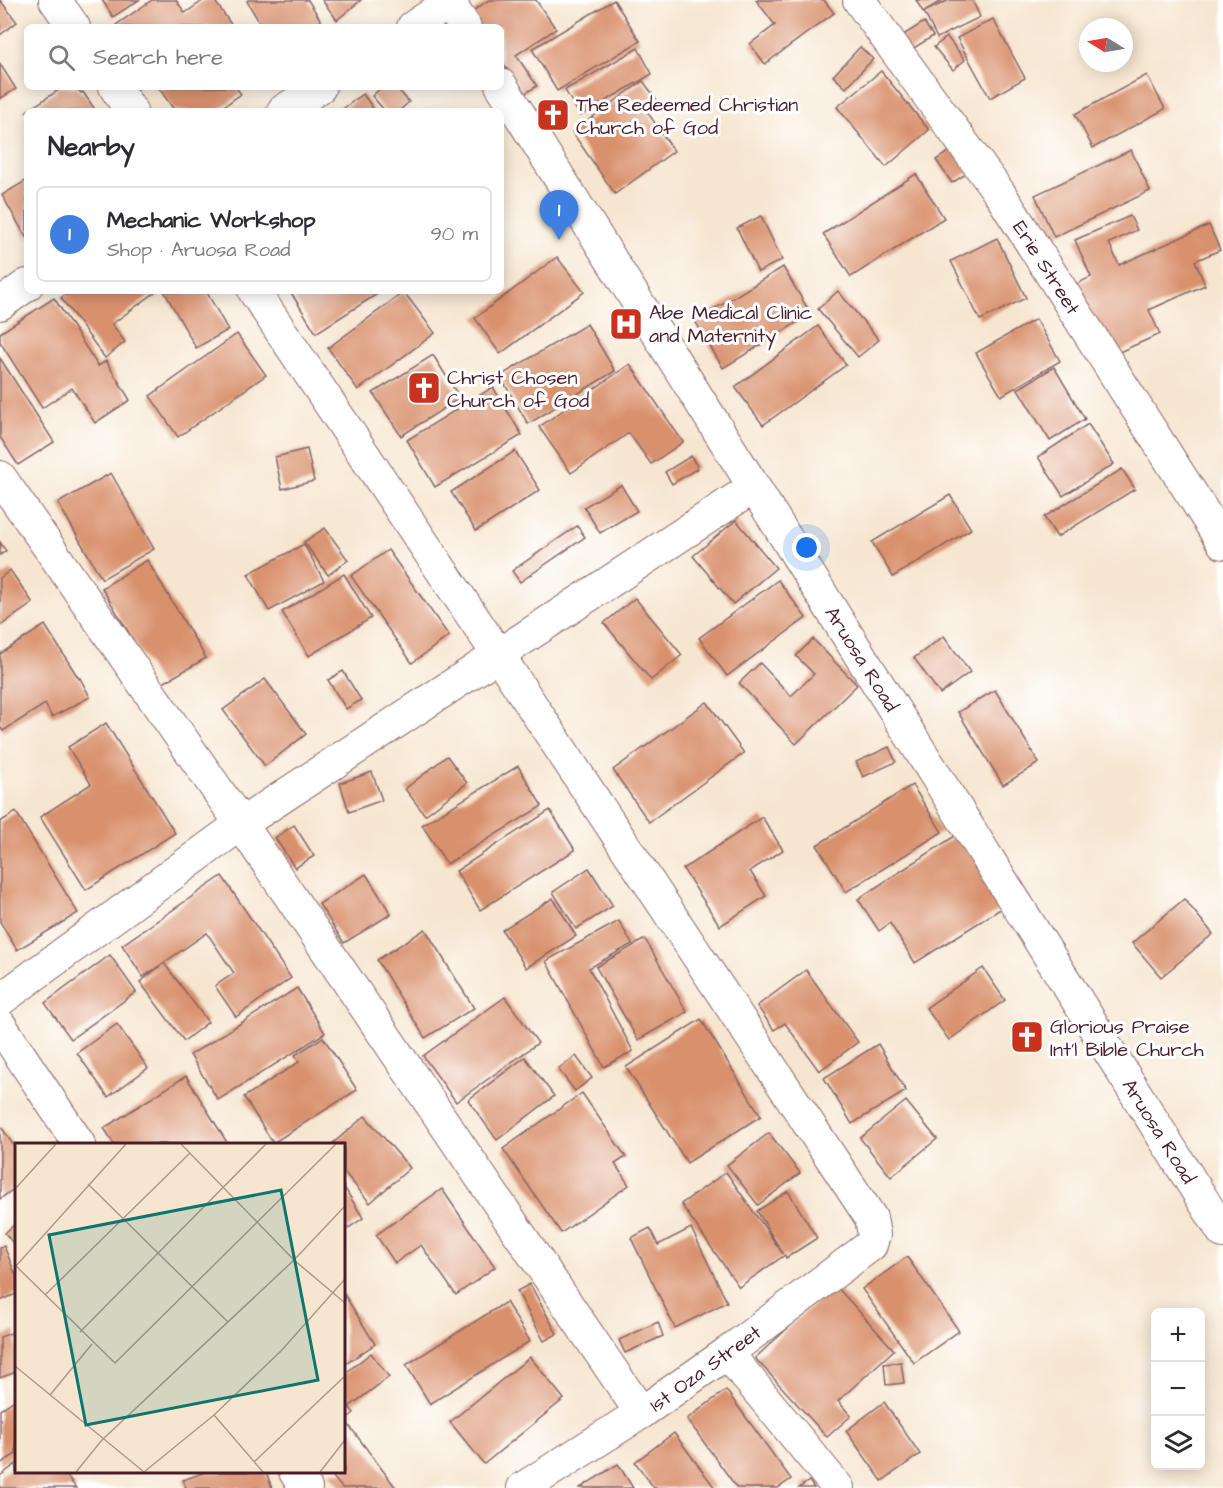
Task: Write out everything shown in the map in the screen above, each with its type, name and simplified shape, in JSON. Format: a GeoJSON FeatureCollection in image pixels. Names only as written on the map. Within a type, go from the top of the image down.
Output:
{"type":"FeatureCollection","features":[{"type":"Feature","properties":{"kind":"street"},"geometry":{"type":"LineString","coordinates":[[55,0],[72,24]]}},
{"type":"Feature","properties":{"kind":"street","name":"Erie Street"},"geometry":{"type":"LineString","coordinates":[[859,0],[1000,194],[1223,543]]}},
{"type":"Feature","properties":{"kind":"street"},"geometry":{"type":"LineString","coordinates":[[419,24],[454,8]]}},
{"type":"Feature","properties":{"kind":"street"},"geometry":{"type":"LineString","coordinates":[[117,90],[129,108]]}},
{"type":"Feature","properties":{"kind":"street"},"geometry":{"type":"LineString","coordinates":[[288,108],[315,90]]}},
{"type":"Feature","properties":{"kind":"street","name":"Aruosa Road"},"geometry":{"type":"LineString","coordinates":[[504,90],[1223,1232]]}},
{"type":"Feature","properties":{"kind":"street"},"geometry":{"type":"LineString","coordinates":[[0,304],[24,287]]}},
{"type":"Feature","properties":{"kind":"street"},"geometry":{"type":"LineString","coordinates":[[256,294],[499,656]]}},
{"type":"Feature","properties":{"kind":"street"},"geometry":{"type":"LineString","coordinates":[[0,477],[241,824],[641,1413]]}},
{"type":"Feature","properties":{"kind":"street"},"geometry":{"type":"LineString","coordinates":[[0,1000],[241,824],[754,487]]}},
{"type":"Feature","properties":{"kind":"street","name":"1st Oza Street"},"geometry":{"type":"LineString","coordinates":[[499,656],[871,1218],[874,1235],[871,1245],[727,1353],[641,1413],[523,1488]]}},
{"type":"Feature","properties":{"kind":"street"},"geometry":{"type":"LineString","coordinates":[[0,1025],[78,1143]]}},
{"type":"Feature","properties":{"kind":"street"},"geometry":{"type":"LineString","coordinates":[[727,1353],[838,1488]]}},
{"type":"Feature","properties":{"kind":"street"},"geometry":{"type":"LineString","coordinates":[[296,1473],[306,1488]]}},
{"type":"Feature","properties":{"kind":"building"},"geometry":{"type":"Polygon","coordinates":[[[0,0],[17,22],[0,35],[0,0]]]}},
{"type":"Feature","properties":{"kind":"building"},"geometry":{"type":"Polygon","coordinates":[[[102,0],[139,0],[113,17],[102,0]]]}},
{"type":"Feature","properties":{"kind":"building"},"geometry":{"type":"Polygon","coordinates":[[[152,0],[176,0],[185,13],[204,0],[214,0],[231,24],[117,24],[152,0]]]}},
{"type":"Feature","properties":{"kind":"building"},"geometry":{"type":"Polygon","coordinates":[[[308,0],[323,24],[260,24],[247,1],[308,0]]]}},
{"type":"Feature","properties":{"kind":"building"},"geometry":{"type":"Polygon","coordinates":[[[322,0],[361,0],[337,20],[322,0]]]}},
{"type":"Feature","properties":{"kind":"building"},"geometry":{"type":"Polygon","coordinates":[[[489,0],[536,0],[556,29],[516,55],[537,86],[524,94],[504,64],[504,24],[477,24],[470,13],[489,0]]]}},
{"type":"Feature","properties":{"kind":"building"},"geometry":{"type":"Polygon","coordinates":[[[614,0],[640,41],[557,91],[532,49],[614,0]]]}},
{"type":"Feature","properties":{"kind":"building"},"geometry":{"type":"Polygon","coordinates":[[[756,0],[824,0],[834,13],[765,64],[750,44],[775,25],[756,0]]]}},
{"type":"Feature","properties":{"kind":"building"},"geometry":{"type":"Polygon","coordinates":[[[916,0],[943,0],[923,12],[916,0]]]}},
{"type":"Feature","properties":{"kind":"building"},"geometry":{"type":"Polygon","coordinates":[[[949,0],[972,0],[980,17],[937,38],[924,12],[949,0]]]}},
{"type":"Feature","properties":{"kind":"building"},"geometry":{"type":"Polygon","coordinates":[[[993,19],[1025,78],[990,98],[957,38],[993,19]]]}},
{"type":"Feature","properties":{"kind":"building"},"geometry":{"type":"Polygon","coordinates":[[[924,22],[933,36],[906,53],[897,39],[924,22]]]}},
{"type":"Feature","properties":{"kind":"building"},"geometry":{"type":"Polygon","coordinates":[[[947,37],[965,60],[953,70],[934,47],[947,37]]]}},
{"type":"Feature","properties":{"kind":"building"},"geometry":{"type":"Polygon","coordinates":[[[860,47],[873,59],[846,88],[833,76],[860,47]]]}},
{"type":"Feature","properties":{"kind":"building"},"geometry":{"type":"Polygon","coordinates":[[[638,48],[652,74],[580,116],[565,90],[638,48]]]}},
{"type":"Feature","properties":{"kind":"building"},"geometry":{"type":"Polygon","coordinates":[[[0,64],[16,89],[0,99],[0,64]]]}},
{"type":"Feature","properties":{"kind":"building"},"geometry":{"type":"Polygon","coordinates":[[[881,71],[929,130],[886,167],[837,107],[881,71]]]}},
{"type":"Feature","properties":{"kind":"building"},"geometry":{"type":"Polygon","coordinates":[[[1147,75],[1165,109],[1093,148],[1075,114],[1147,75]]]}},
{"type":"Feature","properties":{"kind":"building"},"geometry":{"type":"Polygon","coordinates":[[[643,81],[660,104],[648,113],[674,151],[615,194],[572,132],[643,81]]]}},
{"type":"Feature","properties":{"kind":"building"},"geometry":{"type":"Polygon","coordinates":[[[78,90],[83,92],[94,108],[32,108],[57,91],[78,90]]]}},
{"type":"Feature","properties":{"kind":"building"},"geometry":{"type":"Polygon","coordinates":[[[160,90],[238,90],[241,94],[221,108],[173,108],[160,90]]]}},
{"type":"Feature","properties":{"kind":"building"},"geometry":{"type":"Polygon","coordinates":[[[379,90],[399,90],[409,102],[402,108],[382,108],[372,96],[379,90]]]}},
{"type":"Feature","properties":{"kind":"building"},"geometry":{"type":"Polygon","coordinates":[[[363,94],[373,108],[344,108],[363,94]]]}},
{"type":"Feature","properties":{"kind":"building"},"geometry":{"type":"Polygon","coordinates":[[[953,149],[969,172],[952,183],[936,160],[953,149]]]}},
{"type":"Feature","properties":{"kind":"building"},"geometry":{"type":"Polygon","coordinates":[[[1131,150],[1150,191],[1054,237],[1035,195],[1131,150]]]}},
{"type":"Feature","properties":{"kind":"building"},"geometry":{"type":"Polygon","coordinates":[[[916,174],[944,218],[851,277],[823,234],[916,174]]]}},
{"type":"Feature","properties":{"kind":"building"},"geometry":{"type":"Polygon","coordinates":[[[24,182],[24,234],[2,195],[24,182]]]}},
{"type":"Feature","properties":{"kind":"building"},"geometry":{"type":"Polygon","coordinates":[[[761,216],[782,260],[758,272],[737,228],[761,216]]]}},
{"type":"Feature","properties":{"kind":"building"},"geometry":{"type":"Polygon","coordinates":[[[1130,216],[1137,230],[1109,243],[1119,265],[1209,225],[1220,250],[1195,261],[1205,285],[1149,310],[1160,334],[1108,357],[1076,284],[1091,277],[1075,240],[1130,216]]]}},
{"type":"Feature","properties":{"kind":"building"},"geometry":{"type":"Polygon","coordinates":[[[997,238],[1026,298],[980,320],[951,261],[997,238]]]}},
{"type":"Feature","properties":{"kind":"building"},"geometry":{"type":"Polygon","coordinates":[[[557,257],[584,292],[500,354],[475,318],[557,257]]]}},
{"type":"Feature","properties":{"kind":"building"},"geometry":{"type":"Polygon","coordinates":[[[783,267],[811,314],[723,368],[695,321],[783,267]]]}},
{"type":"Feature","properties":{"kind":"building"},"geometry":{"type":"Polygon","coordinates":[[[838,291],[879,340],[858,357],[818,309],[838,291]]]}},
{"type":"Feature","properties":{"kind":"building"},"geometry":{"type":"Polygon","coordinates":[[[66,294],[153,294],[112,324],[125,342],[105,358],[61,298],[66,294]]]}},
{"type":"Feature","properties":{"kind":"building"},"geometry":{"type":"Polygon","coordinates":[[[166,294],[208,294],[228,330],[196,348],[166,294]]]}},
{"type":"Feature","properties":{"kind":"building"},"geometry":{"type":"Polygon","coordinates":[[[292,294],[377,294],[316,333],[292,294]]]}},
{"type":"Feature","properties":{"kind":"building"},"geometry":{"type":"Polygon","coordinates":[[[401,294],[406,294],[435,333],[358,390],[328,348],[401,294]]]}},
{"type":"Feature","properties":{"kind":"building"},"geometry":{"type":"Polygon","coordinates":[[[54,298],[98,366],[106,361],[130,400],[95,423],[72,388],[42,408],[0,342],[0,333],[54,298]]]}},
{"type":"Feature","properties":{"kind":"building"},"geometry":{"type":"Polygon","coordinates":[[[1036,319],[1060,361],[1001,396],[976,353],[1036,319]]]}},
{"type":"Feature","properties":{"kind":"building"},"geometry":{"type":"Polygon","coordinates":[[[587,324],[615,371],[528,424],[500,376],[587,324]]]}},
{"type":"Feature","properties":{"kind":"building"},"geometry":{"type":"Polygon","coordinates":[[[818,326],[846,365],[763,425],[735,387],[818,326]]]}},
{"type":"Feature","properties":{"kind":"building"},"geometry":{"type":"Polygon","coordinates":[[[237,334],[266,375],[178,437],[150,396],[237,334]]]}},
{"type":"Feature","properties":{"kind":"building"},"geometry":{"type":"Polygon","coordinates":[[[433,355],[460,398],[401,436],[373,393],[433,355]]]}},
{"type":"Feature","properties":{"kind":"building"},"geometry":{"type":"Polygon","coordinates":[[[0,358],[54,442],[18,465],[0,437],[0,358]]]}},
{"type":"Feature","properties":{"kind":"building"},"geometry":{"type":"Polygon","coordinates":[[[630,364],[683,442],[651,464],[629,433],[571,473],[539,427],[630,364]]]}},
{"type":"Feature","properties":{"kind":"building"},"geometry":{"type":"Polygon","coordinates":[[[1054,367],[1085,419],[1050,441],[1018,389],[1054,367]]]}},
{"type":"Feature","properties":{"kind":"building"},"geometry":{"type":"Polygon","coordinates":[[[493,387],[522,435],[435,487],[407,440],[493,387]]]}},
{"type":"Feature","properties":{"kind":"building"},"geometry":{"type":"Polygon","coordinates":[[[1088,424],[1114,464],[1063,496],[1038,457],[1088,424]]]}},
{"type":"Feature","properties":{"kind":"building"},"geometry":{"type":"Polygon","coordinates":[[[307,449],[314,481],[282,489],[275,457],[307,449]]]}},
{"type":"Feature","properties":{"kind":"building"},"geometry":{"type":"Polygon","coordinates":[[[515,451],[540,490],[476,531],[451,492],[515,451]]]}},
{"type":"Feature","properties":{"kind":"building"},"geometry":{"type":"Polygon","coordinates":[[[691,456],[698,468],[672,484],[665,472],[691,456]]]}},
{"type":"Feature","properties":{"kind":"building"},"geometry":{"type":"Polygon","coordinates":[[[1122,469],[1135,489],[1057,537],[1044,517],[1122,469]]]}},
{"type":"Feature","properties":{"kind":"building"},"geometry":{"type":"Polygon","coordinates":[[[111,473],[154,549],[102,579],[58,503],[111,473]]]}},
{"type":"Feature","properties":{"kind":"building"},"geometry":{"type":"Polygon","coordinates":[[[621,485],[637,511],[600,533],[584,507],[621,485]]]}},
{"type":"Feature","properties":{"kind":"building"},"geometry":{"type":"Polygon","coordinates":[[[950,495],[971,529],[893,577],[872,542],[950,495]]]}},
{"type":"Feature","properties":{"kind":"building"},"geometry":{"type":"Polygon","coordinates":[[[736,520],[776,568],[733,604],[693,556],[736,520]]]}},
{"type":"Feature","properties":{"kind":"building"},"geometry":{"type":"Polygon","coordinates":[[[577,526],[585,537],[520,582],[512,571],[577,526]]]}},
{"type":"Feature","properties":{"kind":"building"},"geometry":{"type":"Polygon","coordinates":[[[325,528],[348,560],[328,575],[304,542],[325,528]]]}},
{"type":"Feature","properties":{"kind":"building"},"geometry":{"type":"Polygon","coordinates":[[[0,542],[6,551],[0,555],[0,542]]]}},
{"type":"Feature","properties":{"kind":"building"},"geometry":{"type":"Polygon","coordinates":[[[304,544],[324,581],[269,611],[248,574],[304,544]]]}},
{"type":"Feature","properties":{"kind":"building"},"geometry":{"type":"Polygon","coordinates":[[[388,550],[449,636],[412,663],[351,576],[388,550]]]}},
{"type":"Feature","properties":{"kind":"building"},"geometry":{"type":"Polygon","coordinates":[[[147,560],[206,658],[160,685],[102,588],[147,560]]]}},
{"type":"Feature","properties":{"kind":"building"},"geometry":{"type":"Polygon","coordinates":[[[10,570],[33,603],[0,626],[0,578],[10,570]]]}},
{"type":"Feature","properties":{"kind":"building"},"geometry":{"type":"Polygon","coordinates":[[[344,574],[371,618],[309,656],[282,612],[344,574]]]}},
{"type":"Feature","properties":{"kind":"building"},"geometry":{"type":"Polygon","coordinates":[[[778,580],[806,618],[727,676],[699,638],[778,580]]]}},
{"type":"Feature","properties":{"kind":"building"},"geometry":{"type":"Polygon","coordinates":[[[635,598],[682,655],[651,680],[604,623],[635,598]]]}},
{"type":"Feature","properties":{"kind":"building"},"geometry":{"type":"Polygon","coordinates":[[[45,625],[90,697],[52,717],[45,704],[3,731],[0,727],[0,654],[45,625]]]}},
{"type":"Feature","properties":{"kind":"building"},"geometry":{"type":"Polygon","coordinates":[[[944,636],[970,672],[940,694],[914,658],[944,636]]]}},
{"type":"Feature","properties":{"kind":"building"},"geometry":{"type":"Polygon","coordinates":[[[813,639],[857,685],[796,744],[739,683],[760,663],[791,696],[814,674],[796,656],[813,639]]]}},
{"type":"Feature","properties":{"kind":"building"},"geometry":{"type":"Polygon","coordinates":[[[343,671],[361,700],[346,709],[328,680],[343,671]]]}},
{"type":"Feature","properties":{"kind":"building"},"geometry":{"type":"Polygon","coordinates":[[[265,679],[306,734],[265,766],[223,710],[265,679]]]}},
{"type":"Feature","properties":{"kind":"building"},"geometry":{"type":"Polygon","coordinates":[[[995,690],[1039,763],[1003,785],[958,712],[995,690]]]}},
{"type":"Feature","properties":{"kind":"building"},"geometry":{"type":"Polygon","coordinates":[[[707,702],[744,753],[649,822],[613,770],[707,702]]]}},
{"type":"Feature","properties":{"kind":"building"},"geometry":{"type":"Polygon","coordinates":[[[106,723],[175,833],[86,890],[40,817],[91,784],[68,747],[106,723]]]}},
{"type":"Feature","properties":{"kind":"building"},"geometry":{"type":"Polygon","coordinates":[[[889,747],[896,762],[863,777],[856,762],[889,747]]]}},
{"type":"Feature","properties":{"kind":"building"},"geometry":{"type":"Polygon","coordinates":[[[447,756],[467,783],[425,815],[405,789],[447,756]]]}},
{"type":"Feature","properties":{"kind":"building"},"geometry":{"type":"Polygon","coordinates":[[[518,766],[542,806],[447,864],[422,825],[518,766]]]}},
{"type":"Feature","properties":{"kind":"building"},"geometry":{"type":"Polygon","coordinates":[[[372,772],[382,800],[349,812],[340,783],[372,772]]]}},
{"type":"Feature","properties":{"kind":"building"},"geometry":{"type":"Polygon","coordinates":[[[912,785],[942,832],[846,892],[817,845],[912,785]]]}},
{"type":"Feature","properties":{"kind":"building"},"geometry":{"type":"Polygon","coordinates":[[[550,810],[575,850],[480,910],[456,871],[550,810]]]}},
{"type":"Feature","properties":{"kind":"building"},"geometry":{"type":"Polygon","coordinates":[[[16,812],[78,913],[17,950],[0,922],[0,822],[16,812]]]}},
{"type":"Feature","properties":{"kind":"building"},"geometry":{"type":"Polygon","coordinates":[[[762,817],[783,850],[750,871],[766,896],[720,926],[683,869],[762,817]]]}},
{"type":"Feature","properties":{"kind":"building"},"geometry":{"type":"Polygon","coordinates":[[[294,825],[314,856],[295,868],[275,838],[294,825]]]}},
{"type":"Feature","properties":{"kind":"building"},"geometry":{"type":"Polygon","coordinates":[[[964,830],[1010,903],[915,963],[890,923],[879,931],[858,899],[964,830]]]}},
{"type":"Feature","properties":{"kind":"building"},"geometry":{"type":"Polygon","coordinates":[[[589,868],[613,906],[576,929],[553,892],[589,868]]]}},
{"type":"Feature","properties":{"kind":"building"},"geometry":{"type":"Polygon","coordinates":[[[366,874],[391,914],[344,943],[319,904],[366,874]]]}},
{"type":"Feature","properties":{"kind":"building"},"geometry":{"type":"Polygon","coordinates":[[[222,876],[291,978],[236,1017],[215,986],[234,973],[207,933],[143,977],[122,945],[222,876]]]}},
{"type":"Feature","properties":{"kind":"building"},"geometry":{"type":"Polygon","coordinates":[[[553,898],[576,936],[526,968],[502,930],[553,898]]]}},
{"type":"Feature","properties":{"kind":"building"},"geometry":{"type":"Polygon","coordinates":[[[1184,899],[1213,934],[1161,977],[1132,943],[1184,899]]]}},
{"type":"Feature","properties":{"kind":"building"},"geometry":{"type":"Polygon","coordinates":[[[619,921],[632,944],[589,968],[633,1051],[604,1067],[546,961],[619,921]]]}},
{"type":"Feature","properties":{"kind":"building"},"geometry":{"type":"Polygon","coordinates":[[[425,929],[474,1008],[425,1038],[377,960],[425,929]]]}},
{"type":"Feature","properties":{"kind":"building"},"geometry":{"type":"Polygon","coordinates":[[[645,939],[687,1012],[638,1040],[596,967],[645,939]]]}},
{"type":"Feature","properties":{"kind":"building"},"geometry":{"type":"Polygon","coordinates":[[[110,955],[136,992],[71,1039],[45,1003],[110,955]]]}},
{"type":"Feature","properties":{"kind":"building"},"geometry":{"type":"Polygon","coordinates":[[[164,963],[208,1022],[184,1041],[140,982],[164,963]]]}},
{"type":"Feature","properties":{"kind":"building"},"geometry":{"type":"Polygon","coordinates":[[[983,968],[1005,1000],[949,1040],[926,1008],[983,968]]]}},
{"type":"Feature","properties":{"kind":"building"},"geometry":{"type":"Polygon","coordinates":[[[806,970],[858,1042],[819,1071],[785,1023],[774,1030],[757,1006],[806,970]]]}},
{"type":"Feature","properties":{"kind":"building"},"geometry":{"type":"Polygon","coordinates":[[[297,988],[325,1033],[218,1100],[190,1055],[297,988]]]}},
{"type":"Feature","properties":{"kind":"building"},"geometry":{"type":"Polygon","coordinates":[[[505,997],[538,1043],[456,1102],[423,1056],[505,997]]]}},
{"type":"Feature","properties":{"kind":"building"},"geometry":{"type":"Polygon","coordinates":[[[701,1019],[761,1116],[687,1163],[626,1067],[701,1019]]]}},
{"type":"Feature","properties":{"kind":"building"},"geometry":{"type":"Polygon","coordinates":[[[117,1024],[148,1068],[108,1097],[77,1053],[117,1024]]]}},
{"type":"Feature","properties":{"kind":"building"},"geometry":{"type":"Polygon","coordinates":[[[323,1037],[357,1090],[273,1143],[244,1097],[299,1062],[295,1055],[323,1037]]]}},
{"type":"Feature","properties":{"kind":"building"},"geometry":{"type":"Polygon","coordinates":[[[878,1044],[906,1091],[852,1124],[824,1078],[878,1044]]]}},
{"type":"Feature","properties":{"kind":"building"},"geometry":{"type":"Polygon","coordinates":[[[576,1056],[592,1078],[575,1091],[558,1069],[576,1056]]]}},
{"type":"Feature","properties":{"kind":"building"},"geometry":{"type":"Polygon","coordinates":[[[525,1057],[554,1096],[497,1140],[468,1100],[525,1057]]]}},
{"type":"Feature","properties":{"kind":"building"},"geometry":{"type":"Polygon","coordinates":[[[186,1076],[227,1143],[113,1143],[104,1128],[186,1076]]]}},
{"type":"Feature","properties":{"kind":"building"},"geometry":{"type":"Polygon","coordinates":[[[582,1093],[626,1157],[615,1164],[629,1185],[561,1233],[503,1149],[582,1093]]]}},
{"type":"Feature","properties":{"kind":"building"},"geometry":{"type":"Polygon","coordinates":[[[906,1101],[937,1139],[891,1177],[860,1138],[906,1101]]]}},
{"type":"Feature","properties":{"kind":"building"},"geometry":{"type":"Polygon","coordinates":[[[365,1116],[410,1168],[370,1203],[345,1173],[345,1143],[333,1143],[365,1116]]]}},
{"type":"Feature","properties":{"kind":"building"},"geometry":{"type":"Polygon","coordinates":[[[0,1125],[15,1148],[15,1188],[0,1199],[0,1125]]]}},
{"type":"Feature","properties":{"kind":"building"},"geometry":{"type":"Polygon","coordinates":[[[769,1133],[800,1173],[758,1205],[727,1165],[769,1133]]]}},
{"type":"Feature","properties":{"kind":"building"},"geometry":{"type":"Polygon","coordinates":[[[726,1172],[783,1254],[757,1211],[788,1191],[817,1238],[786,1258],[785,1255],[739,1287],[681,1204],[726,1172]]]}},
{"type":"Feature","properties":{"kind":"building"},"geometry":{"type":"Polygon","coordinates":[[[345,1189],[363,1218],[345,1230],[345,1189]]]}},
{"type":"Feature","properties":{"kind":"building"},"geometry":{"type":"Polygon","coordinates":[[[442,1189],[495,1267],[456,1295],[421,1245],[395,1263],[376,1235],[442,1189]]]}},
{"type":"Feature","properties":{"kind":"building"},"geometry":{"type":"Polygon","coordinates":[[[15,1224],[15,1246],[5,1233],[15,1224]]]}},
{"type":"Feature","properties":{"kind":"building"},"geometry":{"type":"Polygon","coordinates":[[[650,1228],[658,1245],[691,1228],[727,1302],[675,1328],[631,1238],[650,1228]]]}},
{"type":"Feature","properties":{"kind":"building"},"geometry":{"type":"Polygon","coordinates":[[[4,1246],[15,1274],[15,1294],[0,1301],[0,1248],[4,1246]]]}},
{"type":"Feature","properties":{"kind":"building"},"geometry":{"type":"Polygon","coordinates":[[[907,1257],[959,1331],[914,1363],[862,1289],[907,1257]]]}},
{"type":"Feature","properties":{"kind":"building"},"geometry":{"type":"Polygon","coordinates":[[[530,1284],[557,1334],[544,1341],[517,1291],[530,1284]]]}},
{"type":"Feature","properties":{"kind":"building"},"geometry":{"type":"Polygon","coordinates":[[[835,1285],[894,1350],[838,1401],[851,1416],[827,1437],[755,1358],[835,1285]]]}},
{"type":"Feature","properties":{"kind":"building"},"geometry":{"type":"Polygon","coordinates":[[[345,1296],[375,1344],[345,1364],[345,1296]]]}},
{"type":"Feature","properties":{"kind":"building"},"geometry":{"type":"Polygon","coordinates":[[[506,1302],[530,1341],[430,1404],[406,1365],[506,1302]]]}},
{"type":"Feature","properties":{"kind":"building"},"geometry":{"type":"Polygon","coordinates":[[[658,1322],[663,1336],[625,1353],[619,1340],[658,1322]]]}},
{"type":"Feature","properties":{"kind":"building"},"geometry":{"type":"Polygon","coordinates":[[[15,1331],[15,1372],[0,1378],[0,1337],[15,1331]]]}},
{"type":"Feature","properties":{"kind":"building"},"geometry":{"type":"Polygon","coordinates":[[[371,1353],[389,1377],[349,1407],[354,1413],[345,1420],[345,1373],[371,1353]]]}},
{"type":"Feature","properties":{"kind":"building"},"geometry":{"type":"Polygon","coordinates":[[[530,1357],[564,1399],[484,1464],[450,1422],[530,1357]]]}},
{"type":"Feature","properties":{"kind":"building"},"geometry":{"type":"Polygon","coordinates":[[[901,1362],[904,1383],[886,1385],[884,1364],[901,1362]]]}},
{"type":"Feature","properties":{"kind":"building"},"geometry":{"type":"Polygon","coordinates":[[[726,1390],[791,1479],[778,1488],[737,1488],[687,1419],[726,1390]]]}},
{"type":"Feature","properties":{"kind":"building"},"geometry":{"type":"Polygon","coordinates":[[[15,1400],[15,1455],[0,1464],[0,1410],[15,1400]]]}},
{"type":"Feature","properties":{"kind":"building"},"geometry":{"type":"Polygon","coordinates":[[[884,1402],[920,1454],[882,1481],[846,1431],[884,1402]]]}},
{"type":"Feature","properties":{"kind":"building"},"geometry":{"type":"Polygon","coordinates":[[[345,1420],[396,1488],[342,1488],[330,1473],[345,1473],[345,1420]]]}},
{"type":"Feature","properties":{"kind":"building"},"geometry":{"type":"Polygon","coordinates":[[[674,1433],[715,1488],[654,1488],[635,1462],[674,1433]]]}},
{"type":"Feature","properties":{"kind":"building"},"geometry":{"type":"Polygon","coordinates":[[[618,1464],[633,1488],[580,1488],[618,1464]]]}},
{"type":"Feature","properties":{"kind":"building"},"geometry":{"type":"Polygon","coordinates":[[[15,1465],[15,1473],[65,1473],[76,1488],[0,1488],[0,1476],[15,1465]]]}},
{"type":"Feature","properties":{"kind":"building"},"geometry":{"type":"Polygon","coordinates":[[[202,1473],[266,1473],[272,1488],[186,1488],[183,1480],[202,1473]]]}},
{"type":"Feature","properties":{"kind":"building"},"geometry":{"type":"Polygon","coordinates":[[[809,1481],[814,1488],[799,1488],[809,1481]]]}},
{"type":"Feature","properties":{"kind":"place","name":"The Redeemed Christian Church of God"},"geometry":{"type":"Point","coordinates":[553,115]}},
{"type":"Feature","properties":{"kind":"place","name":"Mechanic Workshop"},"geometry":{"type":"Point","coordinates":[559,240]}},
{"type":"Feature","properties":{"kind":"place","name":"Abe Medical Clinic and Maternity"},"geometry":{"type":"Point","coordinates":[626,324]}},
{"type":"Feature","properties":{"kind":"place","name":"Christ Chosen Church of God"},"geometry":{"type":"Point","coordinates":[424,388]}},
{"type":"Feature","properties":{"kind":"place","name":"Glorious Praise Int'l Bible Church"},"geometry":{"type":"Point","coordinates":[1027,1037]}}]}
